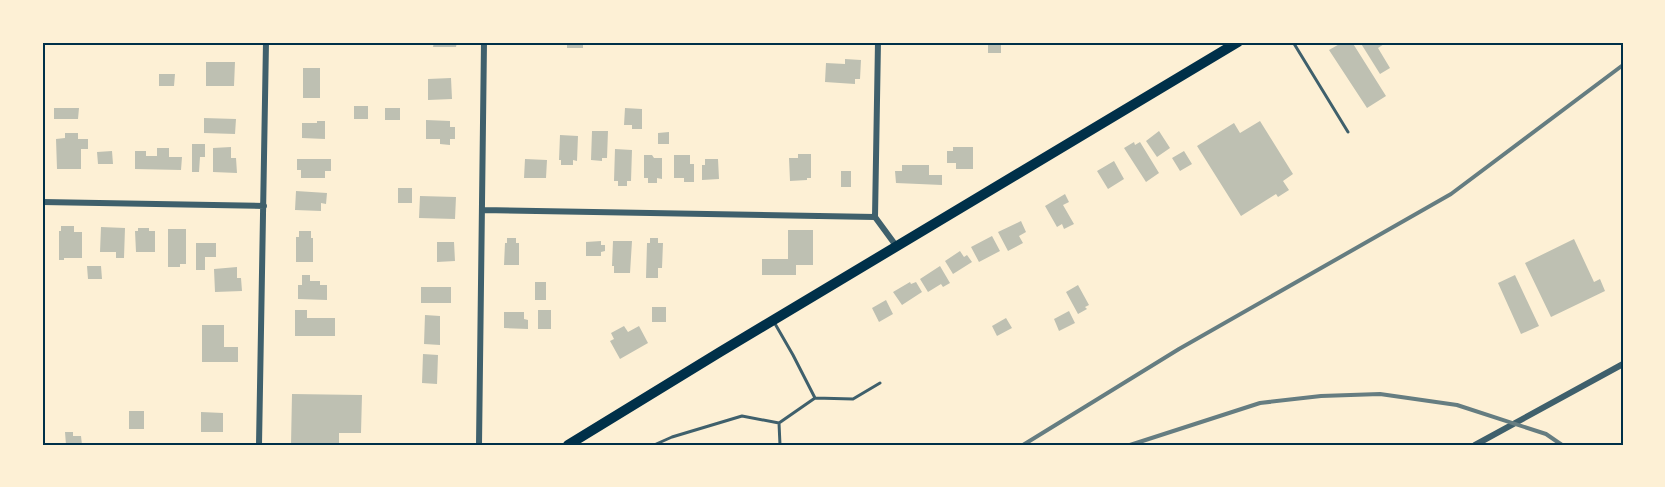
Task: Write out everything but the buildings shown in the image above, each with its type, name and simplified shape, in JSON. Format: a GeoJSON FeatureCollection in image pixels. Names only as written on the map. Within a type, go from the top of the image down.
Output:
{"type":"FeatureCollection","features":[{"type":"Feature","properties":{"kind":"main road"},"geometry":{"type":"LineString","coordinates":[[568,445],[1238,42]]}},
{"type":"Feature","properties":{"kind":"street"},"geometry":{"type":"LineString","coordinates":[[259,445],[266,42]]}},
{"type":"Feature","properties":{"kind":"street"},"geometry":{"type":"LineString","coordinates":[[479,445],[484,42]]}},
{"type":"Feature","properties":{"kind":"street"},"geometry":{"type":"LineString","coordinates":[[878,42],[874,217],[897,247]]}},
{"type":"Feature","properties":{"kind":"street"},"geometry":{"type":"LineString","coordinates":[[42,202],[264,206]]}},
{"type":"Feature","properties":{"kind":"street"},"geometry":{"type":"LineString","coordinates":[[482,210],[874,217]]}},
{"type":"Feature","properties":{"kind":"street"},"geometry":{"type":"LineString","coordinates":[[1475,445],[1623,364]]}},
{"type":"Feature","properties":{"kind":"lane"},"geometry":{"type":"LineString","coordinates":[[1293,42],[1348,132]]}},
{"type":"Feature","properties":{"kind":"lane"},"geometry":{"type":"LineString","coordinates":[[773,321],[794,355],[815,398]]}},
{"type":"Feature","properties":{"kind":"lane"},"geometry":{"type":"LineString","coordinates":[[654,445],[672,437],[742,416],[779,423],[815,398],[853,399],[880,383]]}},
{"type":"Feature","properties":{"kind":"lane"},"geometry":{"type":"LineString","coordinates":[[779,423],[780,445]]}},
{"type":"Feature","properties":{"kind":"railway"},"geometry":{"type":"LineString","coordinates":[[1023,445],[1179,349],[1451,194],[1623,65]]}},
{"type":"Feature","properties":{"kind":"railway"},"geometry":{"type":"LineString","coordinates":[[1130,445],[1260,403],[1321,396],[1380,394],[1457,405],[1546,434],[1562,445]]}}]}
